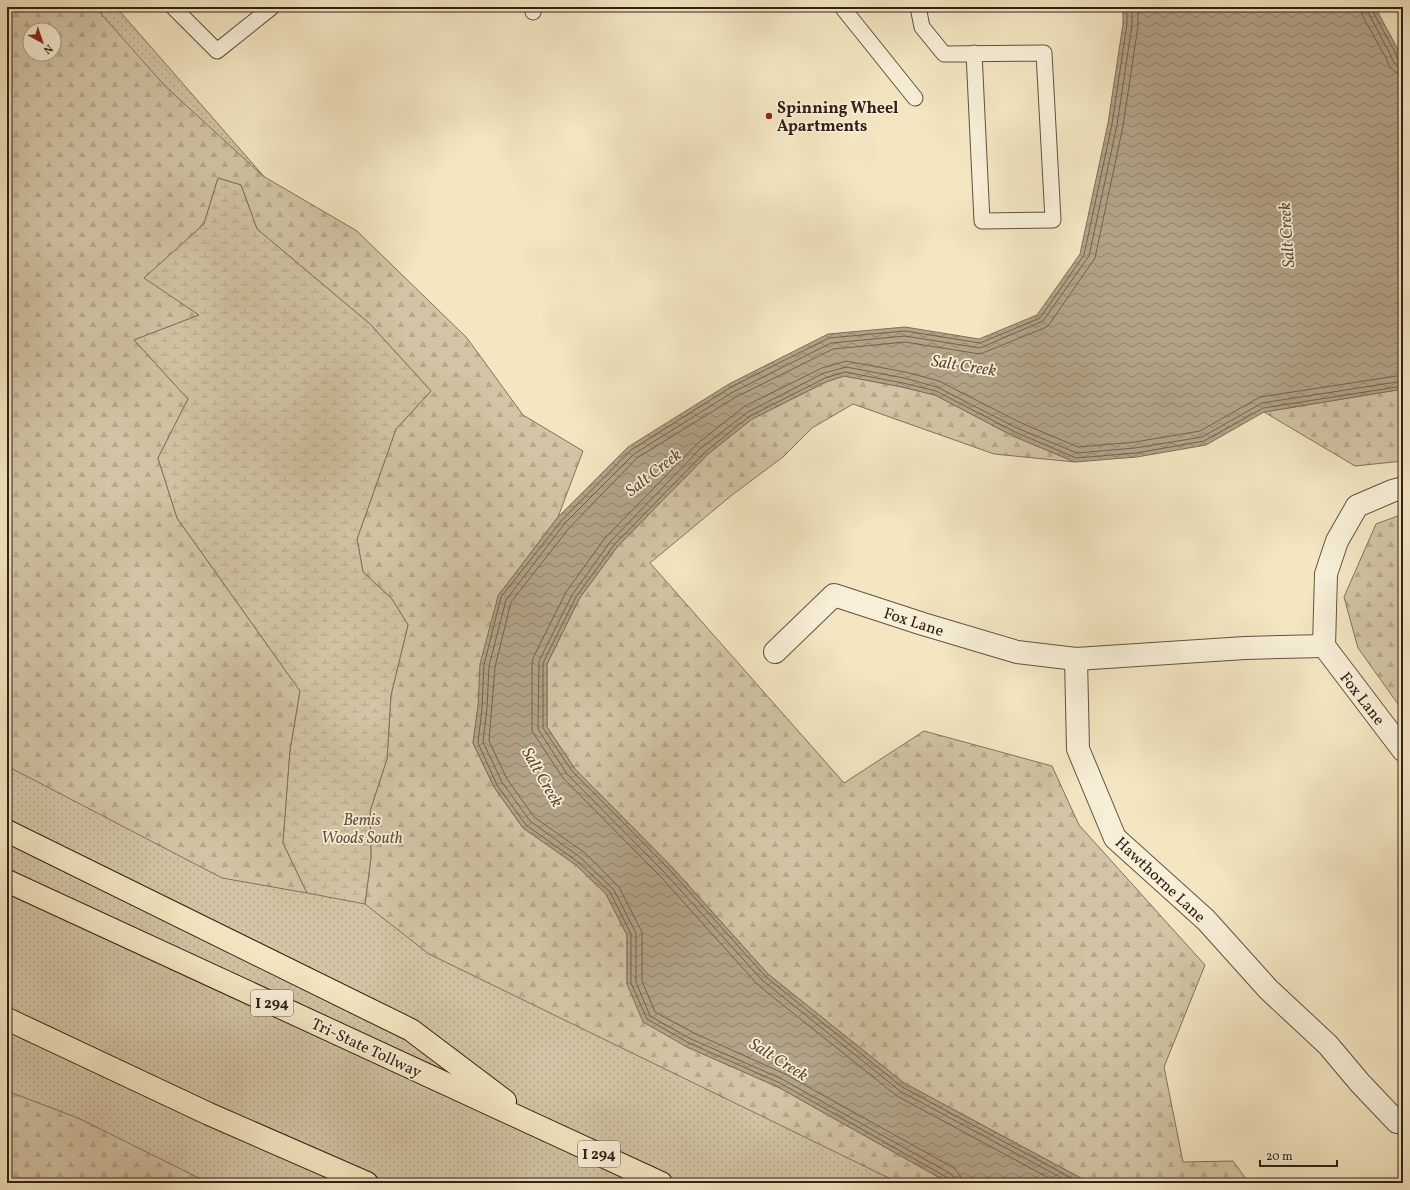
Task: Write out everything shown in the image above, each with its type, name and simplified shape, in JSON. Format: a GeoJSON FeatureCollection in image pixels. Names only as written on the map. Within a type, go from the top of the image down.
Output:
{"type":"FeatureCollection","features":[{"type":"Feature","properties":{"kind":"highway"},"geometry":{"type":"LineString","coordinates":[[7,831],[411,1030],[538,1125]]}},
{"type":"Feature","properties":{"kind":"highway","name":"Tri-State Tollway"},"geometry":{"type":"LineString","coordinates":[[7,881],[661,1183]]}},
{"type":"Feature","properties":{"kind":"highway"},"geometry":{"type":"LineString","coordinates":[[7,1019],[210,1114],[367,1183]]}},
{"type":"Feature","properties":{"kind":"street"},"geometry":{"type":"LineString","coordinates":[[1076,659],[1245,648],[1324,646],[1326,574],[1337,541],[1357,506],[1392,491],[1403,488]]}},
{"type":"Feature","properties":{"kind":"street","name":"Fox Lane"},"geometry":{"type":"LineString","coordinates":[[775,652],[834,595],[923,624],[1017,652],[1076,659]]}},
{"type":"Feature","properties":{"kind":"street","name":"Fox Lane"},"geometry":{"type":"LineString","coordinates":[[1324,646],[1403,750]]}},
{"type":"Feature","properties":{"kind":"street","name":"Hawthorne Lane"},"geometry":{"type":"LineString","coordinates":[[1076,659],[1078,749],[1115,838],[1206,920],[1268,989],[1328,1045],[1360,1083],[1397,1122],[1403,1124]]}},
{"type":"Feature","properties":{"kind":"lane"},"geometry":{"type":"LineString","coordinates":[[173,7],[217,51],[272,7]]}},
{"type":"Feature","properties":{"kind":"lane"},"geometry":{"type":"LineString","coordinates":[[842,7],[915,98]]}},
{"type":"Feature","properties":{"kind":"lane"},"geometry":{"type":"LineString","coordinates":[[918,7],[922,27],[944,54],[974,53],[1044,53],[1053,220],[982,221],[974,53]]}},
{"type":"Feature","properties":{"kind":"green space","name":"Bemis Woods South"},"geometry":{"type":"Polygon","coordinates":[[[7,7],[116,7],[1142,1183],[7,1183],[7,7]]]}},
{"type":"Feature","properties":{"kind":"green space"},"geometry":{"type":"Polygon","coordinates":[[[7,7],[95,7],[165,86],[263,176],[357,231],[467,338],[523,415],[583,451],[558,517],[498,596],[473,743],[494,787],[523,828],[576,865],[606,894],[627,935],[627,984],[687,1047],[778,1087],[949,1183],[899,1183],[429,954],[365,904],[371,857],[370,811],[387,759],[391,695],[408,625],[392,599],[363,572],[357,539],[396,429],[431,391],[370,324],[257,229],[241,185],[218,178],[204,224],[145,278],[199,315],[134,340],[188,399],[158,458],[177,518],[300,691],[290,751],[283,843],[307,893],[222,878],[7,766],[7,7]]]}},
{"type":"Feature","properties":{"kind":"green space"},"geometry":{"type":"Polygon","coordinates":[[[218,178],[241,185],[257,229],[370,324],[431,391],[396,429],[357,539],[363,572],[392,599],[408,625],[391,695],[387,759],[370,811],[371,857],[365,904],[307,893],[283,843],[290,751],[300,691],[177,518],[158,458],[188,399],[134,340],[199,315],[144,278],[204,224],[218,178]]]}},
{"type":"Feature","properties":{"kind":"green space"},"geometry":{"type":"Polygon","coordinates":[[[844,376],[935,395],[1013,436],[1075,462],[994,454],[853,404],[812,428],[783,457],[732,495],[650,563],[844,783],[924,731],[1052,766],[1079,825],[1205,965],[1164,1067],[1183,1162],[1233,1161],[1249,1183],[1090,1183],[904,1083],[768,974],[671,866],[575,769],[547,727],[547,664],[579,599],[617,547],[708,454],[752,419],[826,382],[844,376]]]}},
{"type":"Feature","properties":{"kind":"green space"},"geometry":{"type":"Polygon","coordinates":[[[1403,389],[1403,461],[1355,466],[1264,412],[1403,389]]]}},
{"type":"Feature","properties":{"kind":"green space"},"geometry":{"type":"Polygon","coordinates":[[[1403,514],[1403,711],[1358,648],[1344,597],[1376,524],[1403,514]]]}},
{"type":"Feature","properties":{"kind":"green space"},"geometry":{"type":"Polygon","coordinates":[[[7,1091],[78,1118],[209,1183],[7,1183],[7,1091]]]}},
{"type":"Feature","properties":{"kind":"water","name":"Salt Creek"},"geometry":{"type":"Polygon","coordinates":[[[1123,7],[1375,7],[1400,53],[1403,65],[1403,389],[1264,412],[1206,445],[1137,457],[1075,462],[1013,436],[935,395],[844,376],[826,382],[752,419],[708,454],[617,547],[579,599],[547,664],[547,727],[575,769],[671,866],[768,974],[904,1083],[1090,1183],[949,1183],[778,1087],[687,1047],[643,1022],[627,984],[627,935],[606,894],[576,865],[523,828],[494,787],[473,743],[478,707],[480,664],[498,596],[558,517],[628,447],[729,384],[828,334],[905,327],[979,339],[1037,315],[1080,254],[1108,123],[1123,24],[1123,7]]]}},
{"type":"Feature","properties":{"kind":"place","name":"Spinning Wheel Apartments"},"geometry":{"type":"Point","coordinates":[769,116]}}]}
